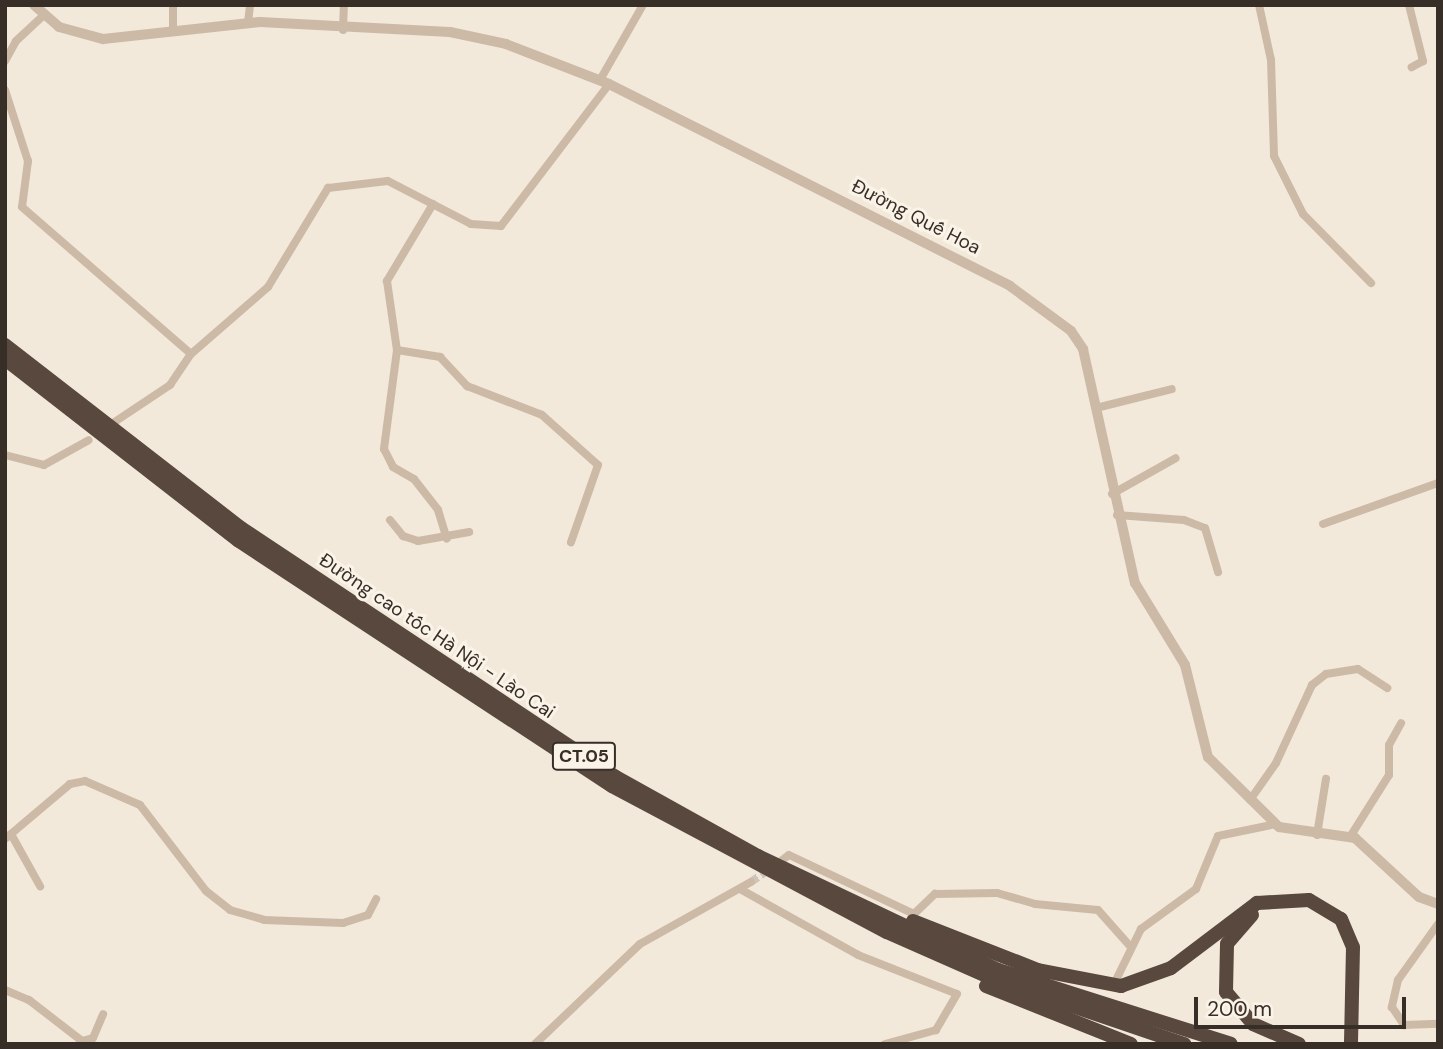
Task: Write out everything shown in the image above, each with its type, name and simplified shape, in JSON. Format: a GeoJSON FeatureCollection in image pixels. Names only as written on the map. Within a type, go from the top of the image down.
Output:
{"type":"FeatureCollection","features":[{"type":"Feature","properties":{"kind":"highway","name":"Đường cao tốc Hà Nội - Lào Cai"},"geometry":{"type":"LineString","coordinates":[[5,345],[241,528],[616,777],[820,887],[998,970],[1231,1044]]}},
{"type":"Feature","properties":{"kind":"highway","name":"Đường cao tốc Hà Nội - Lào Cai"},"geometry":{"type":"LineString","coordinates":[[5,359],[239,541],[478,702],[740,859],[887,932],[996,980],[1184,1044]]}},
{"type":"Feature","properties":{"kind":"highway"},"geometry":{"type":"LineString","coordinates":[[820,887],[997,957],[1115,986],[1171,968],[1257,903],[1295,897],[1326,907],[1346,927],[1354,958],[1343,1044]]}},
{"type":"Feature","properties":{"kind":"highway"},"geometry":{"type":"LineString","coordinates":[[1299,1044],[1253,1024],[1226,992],[1223,958],[1246,919],[1281,904],[1308,908],[1329,919],[1345,948],[1351,1044]]}},
{"type":"Feature","properties":{"kind":"highway"},"geometry":{"type":"LineString","coordinates":[[887,932],[967,978],[1130,1044]]}},
{"type":"Feature","properties":{"kind":"street","name":"Đường Quế Hoa"},"geometry":{"type":"LineString","coordinates":[[34,5],[59,27],[103,39],[248,22],[486,38],[605,82],[1010,286],[1078,340],[1096,408],[1116,515],[1135,583],[1185,665],[1203,748],[1250,800],[1276,824],[1317,835],[1350,837]]}},
{"type":"Feature","properties":{"kind":"street"},"geometry":{"type":"LineString","coordinates":[[173,5],[173,32]]}},
{"type":"Feature","properties":{"kind":"street"},"geometry":{"type":"LineString","coordinates":[[248,22],[250,5]]}},
{"type":"Feature","properties":{"kind":"street"},"geometry":{"type":"LineString","coordinates":[[343,30],[344,5]]}},
{"type":"Feature","properties":{"kind":"street"},"geometry":{"type":"LineString","coordinates":[[113,423],[170,385],[191,354],[276,277],[310,209],[328,188],[388,181],[471,224],[501,226],[605,82],[643,5]]}},
{"type":"Feature","properties":{"kind":"street"},"geometry":{"type":"LineString","coordinates":[[1258,5],[1271,60],[1273,156],[1303,214],[1371,283]]}},
{"type":"Feature","properties":{"kind":"street"},"geometry":{"type":"LineString","coordinates":[[1409,5],[1423,61],[1412,67]]}},
{"type":"Feature","properties":{"kind":"street"},"geometry":{"type":"LineString","coordinates":[[5,61],[16,41],[44,15]]}},
{"type":"Feature","properties":{"kind":"street"},"geometry":{"type":"LineString","coordinates":[[5,90],[28,161],[22,207],[191,354]]}},
{"type":"Feature","properties":{"kind":"street"},"geometry":{"type":"LineString","coordinates":[[433,204],[387,281],[397,351],[385,455],[438,510],[447,539]]}},
{"type":"Feature","properties":{"kind":"street"},"geometry":{"type":"LineString","coordinates":[[397,351],[440,357],[467,386],[542,415],[598,465],[571,542]]}},
{"type":"Feature","properties":{"kind":"street"},"geometry":{"type":"LineString","coordinates":[[1096,408],[1172,388]]}},
{"type":"Feature","properties":{"kind":"street"},"geometry":{"type":"LineString","coordinates":[[5,455],[44,465],[89,440]]}},
{"type":"Feature","properties":{"kind":"street"},"geometry":{"type":"LineString","coordinates":[[1112,494],[1176,458]]}},
{"type":"Feature","properties":{"kind":"street"},"geometry":{"type":"LineString","coordinates":[[1323,524],[1438,483]]}},
{"type":"Feature","properties":{"kind":"street"},"geometry":{"type":"LineString","coordinates":[[1116,515],[1184,520],[1205,528],[1218,572]]}},
{"type":"Feature","properties":{"kind":"street"},"geometry":{"type":"LineString","coordinates":[[390,520],[410,539],[447,539],[470,532]]}},
{"type":"Feature","properties":{"kind":"street"},"geometry":{"type":"LineString","coordinates":[[1250,800],[1276,764],[1312,685],[1326,674],[1359,669],[1387,688]]}},
{"type":"Feature","properties":{"kind":"street"},"geometry":{"type":"LineString","coordinates":[[1401,723],[1389,745],[1389,775],[1350,837],[1419,897],[1438,904]]}},
{"type":"Feature","properties":{"kind":"street"},"geometry":{"type":"LineString","coordinates":[[1317,835],[1326,779]]}},
{"type":"Feature","properties":{"kind":"street"},"geometry":{"type":"LineString","coordinates":[[40,886],[8,837],[70,784],[85,781],[140,806],[206,891],[230,910],[264,920],[343,923],[368,915],[376,899]]}},
{"type":"Feature","properties":{"kind":"street"},"geometry":{"type":"LineString","coordinates":[[1116,980],[1129,945],[1150,919],[1196,890],[1218,836],[1276,824]]}},
{"type":"Feature","properties":{"kind":"street"},"geometry":{"type":"LineString","coordinates":[[776,865],[789,855],[914,914],[935,894],[998,893],[1044,906],[1098,910],[1129,945]]}},
{"type":"Feature","properties":{"kind":"street"},"geometry":{"type":"LineString","coordinates":[[535,1044],[640,944],[721,893],[740,889],[751,882]]}},
{"type":"Feature","properties":{"kind":"street"},"geometry":{"type":"LineString","coordinates":[[740,889],[858,955],[957,994],[936,1030],[885,1044]]}},
{"type":"Feature","properties":{"kind":"street"},"geometry":{"type":"LineString","coordinates":[[1438,924],[1398,981],[1392,1007],[1404,1025],[1438,1024]]}},
{"type":"Feature","properties":{"kind":"street"},"geometry":{"type":"LineString","coordinates":[[5,990],[29,1000],[82,1041],[93,1038],[103,1014]]}},
{"type":"Feature","properties":{"kind":"street"},"geometry":{"type":"LineString","coordinates":[[1110,1001],[1113,990]]}},
{"type":"Feature","properties":{"kind":"tunnel"},"geometry":{"type":"LineString","coordinates":[[751,882],[771,868]]}}]}
